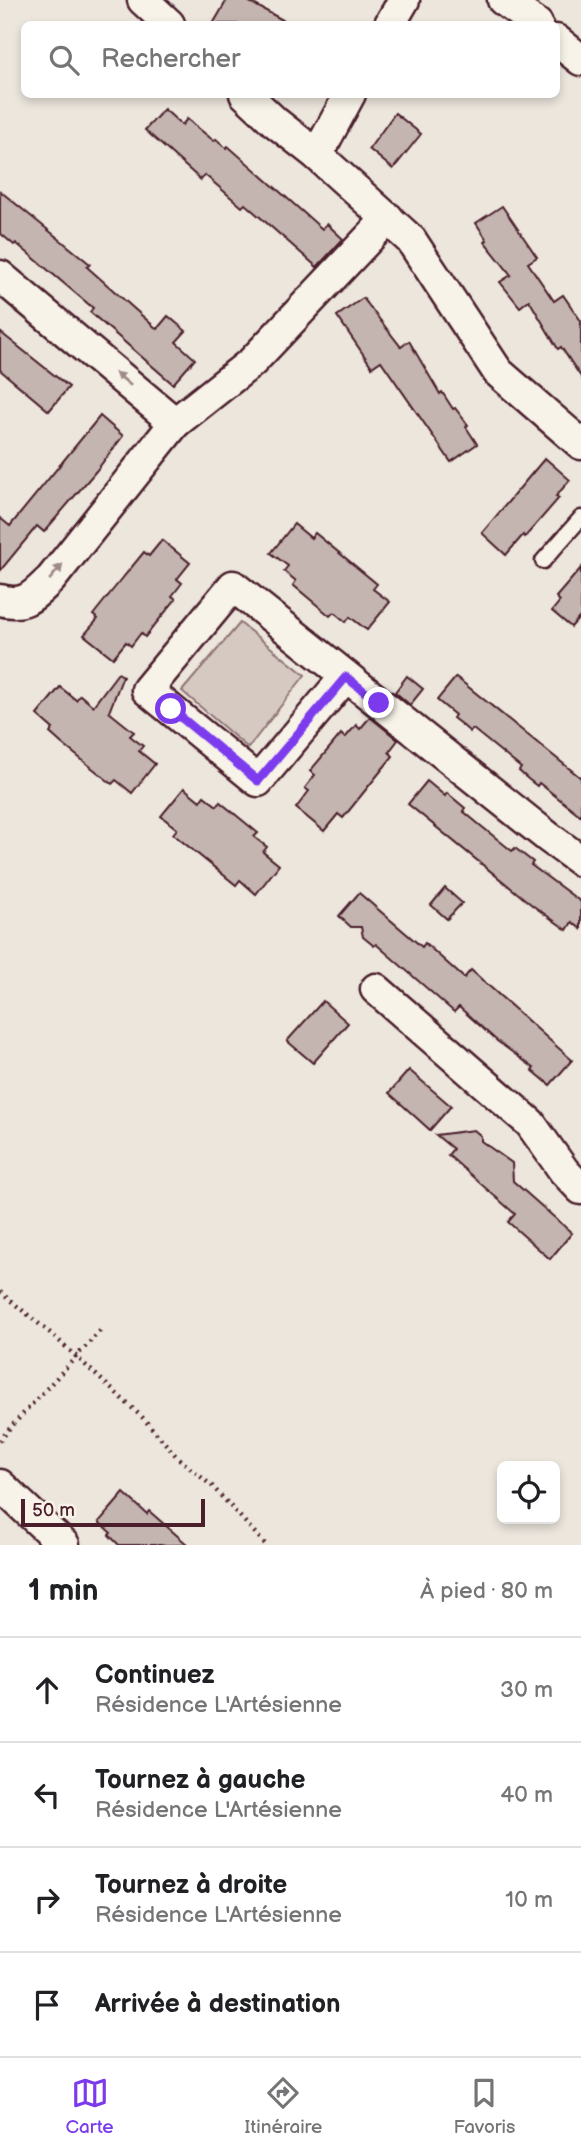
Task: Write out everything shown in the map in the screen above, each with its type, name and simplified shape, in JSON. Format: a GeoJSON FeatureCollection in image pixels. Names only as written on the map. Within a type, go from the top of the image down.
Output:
{"type":"FeatureCollection","features":[{"type":"Feature","properties":{"kind":"street"},"geometry":{"type":"LineString","coordinates":[[143,0],[166,21]]}},
{"type":"Feature","properties":{"kind":"street"},"geometry":{"type":"LineString","coordinates":[[392,21],[404,0]]}},
{"type":"Feature","properties":{"kind":"street"},"geometry":{"type":"LineString","coordinates":[[503,0],[533,21]]}},
{"type":"Feature","properties":{"kind":"street"},"geometry":{"type":"LineString","coordinates":[[560,43],[581,60]]}},
{"type":"Feature","properties":{"kind":"street"},"geometry":{"type":"LineString","coordinates":[[249,98],[411,240],[498,372],[581,444]]}},
{"type":"Feature","properties":{"kind":"street"},"geometry":{"type":"LineString","coordinates":[[317,155],[349,98]]}},
{"type":"Feature","properties":{"kind":"street"},"geometry":{"type":"LineString","coordinates":[[0,600],[10,603],[30,599],[51,579],[175,423],[252,362],[387,218]]}},
{"type":"Feature","properties":{"kind":"street"},"geometry":{"type":"LineString","coordinates":[[0,276],[175,423]]}},
{"type":"Feature","properties":{"kind":"street"},"geometry":{"type":"LineString","coordinates":[[346,677],[258,781],[147,690],[233,586],[581,861]]}},
{"type":"Feature","properties":{"kind":"street"},"geometry":{"type":"LineString","coordinates":[[376,989],[530,1123],[564,1171],[581,1189]]}},
{"type":"Feature","properties":{"kind":"street"},"geometry":{"type":"LineString","coordinates":[[0,1485],[64,1545]]}},
{"type":"Feature","properties":{"kind":"lane"},"geometry":{"type":"LineString","coordinates":[[543,561],[581,518]]}},
{"type":"Feature","properties":{"kind":"path"},"geometry":{"type":"LineString","coordinates":[[0,1292],[77,1357],[143,1418],[178,1458],[212,1486],[266,1545]]}},
{"type":"Feature","properties":{"kind":"path"},"geometry":{"type":"LineString","coordinates":[[0,1441],[101,1330]]}},
{"type":"Feature","properties":{"kind":"shaded area"},"geometry":{"type":"Polygon","coordinates":[[[240,623],[305,675],[248,748],[182,691],[240,623]]]}},
{"type":"Feature","properties":{"kind":"building"},"geometry":{"type":"Polygon","coordinates":[[[227,0],[246,0],[284,21],[215,21],[227,0]]]}},
{"type":"Feature","properties":{"kind":"building"},"geometry":{"type":"Polygon","coordinates":[[[164,109],[182,125],[187,119],[214,141],[216,139],[226,148],[228,146],[322,229],[327,224],[343,239],[317,267],[245,204],[242,207],[205,175],[201,180],[145,130],[164,109]]]}},
{"type":"Feature","properties":{"kind":"building"},"geometry":{"type":"Polygon","coordinates":[[[395,113],[421,134],[393,169],[369,149],[395,113]]]}},
{"type":"Feature","properties":{"kind":"building"},"geometry":{"type":"Polygon","coordinates":[[[0,191],[90,264],[87,267],[157,329],[168,316],[186,331],[176,342],[195,359],[173,384],[90,312],[93,308],[16,243],[14,245],[0,233],[0,191]]]}},
{"type":"Feature","properties":{"kind":"building"},"geometry":{"type":"Polygon","coordinates":[[[502,206],[537,257],[528,263],[554,301],[563,295],[581,321],[581,377],[561,347],[558,349],[529,300],[520,307],[500,282],[511,275],[485,242],[487,240],[476,223],[502,206]]]}},
{"type":"Feature","properties":{"kind":"building"},"geometry":{"type":"Polygon","coordinates":[[[363,298],[401,347],[409,341],[440,394],[442,392],[468,425],[466,427],[477,444],[451,462],[381,361],[372,367],[337,316],[363,298]]]}},
{"type":"Feature","properties":{"kind":"building"},"geometry":{"type":"Polygon","coordinates":[[[0,332],[69,387],[49,411],[0,370],[0,332]]]}},
{"type":"Feature","properties":{"kind":"building"},"geometry":{"type":"Polygon","coordinates":[[[100,416],[123,436],[44,532],[37,526],[0,571],[0,518],[10,526],[100,416]]]}},
{"type":"Feature","properties":{"kind":"building"},"geometry":{"type":"Polygon","coordinates":[[[545,458],[570,480],[556,496],[559,498],[506,555],[482,533],[545,458]]]}},
{"type":"Feature","properties":{"kind":"building"},"geometry":{"type":"Polygon","coordinates":[[[294,524],[311,538],[315,533],[377,584],[373,589],[390,602],[367,630],[350,617],[346,622],[334,612],[330,616],[293,585],[296,581],[284,571],[288,566],[271,553],[294,524]]]}},
{"type":"Feature","properties":{"kind":"building"},"geometry":{"type":"Polygon","coordinates":[[[162,540],[190,563],[177,579],[182,583],[172,596],[176,599],[145,637],[141,633],[131,646],[126,642],[113,658],[84,635],[98,619],[93,615],[144,552],[149,556],[162,540]]]}},
{"type":"Feature","properties":{"kind":"building"},"geometry":{"type":"Polygon","coordinates":[[[581,568],[581,620],[579,618],[571,627],[552,611],[560,601],[556,597],[581,568]]]}},
{"type":"Feature","properties":{"kind":"building"},"geometry":{"type":"Polygon","coordinates":[[[118,673],[123,676],[109,712],[134,732],[130,736],[143,746],[139,751],[155,764],[132,793],[116,780],[112,784],[61,743],[50,733],[53,729],[37,715],[60,687],[76,700],[80,695],[93,706],[118,673]]]}},
{"type":"Feature","properties":{"kind":"building"},"geometry":{"type":"Polygon","coordinates":[[[407,676],[423,689],[410,705],[395,692],[407,676]]]}},
{"type":"Feature","properties":{"kind":"building"},"geometry":{"type":"Polygon","coordinates":[[[456,677],[581,778],[581,816],[539,783],[537,786],[528,779],[519,771],[521,768],[473,729],[470,732],[453,718],[455,715],[437,700],[456,677]]]}},
{"type":"Feature","properties":{"kind":"building"},"geometry":{"type":"Polygon","coordinates":[[[370,717],[398,740],[389,752],[393,756],[343,818],[338,814],[324,831],[296,808],[309,791],[305,788],[315,775],[310,771],[341,734],[345,738],[356,725],[360,729],[370,717]]]}},
{"type":"Feature","properties":{"kind":"building"},"geometry":{"type":"Polygon","coordinates":[[[427,781],[445,796],[447,793],[481,826],[512,851],[515,848],[533,862],[531,865],[581,902],[581,929],[572,922],[567,930],[532,905],[408,804],[427,781]]]}},
{"type":"Feature","properties":{"kind":"building"},"geometry":{"type":"Polygon","coordinates":[[[184,788],[200,801],[204,796],[217,806],[220,802],[258,833],[254,837],[267,847],[263,852],[279,865],[256,894],[240,880],[236,885],[173,834],[177,829],[161,816],[184,788]]]}},
{"type":"Feature","properties":{"kind":"building"},"geometry":{"type":"Polygon","coordinates":[[[445,888],[462,903],[447,919],[431,905],[445,888]]]}},
{"type":"Feature","properties":{"kind":"building"},"geometry":{"type":"Polygon","coordinates":[[[359,893],[422,947],[425,943],[464,978],[471,970],[572,1060],[550,1085],[532,1070],[534,1068],[497,1041],[459,1007],[454,1012],[376,944],[374,946],[363,937],[361,927],[351,927],[339,916],[359,893]]]}},
{"type":"Feature","properties":{"kind":"building"},"geometry":{"type":"Polygon","coordinates":[[[323,1001],[348,1023],[313,1063],[287,1041],[323,1001]]]}},
{"type":"Feature","properties":{"kind":"building"},"geometry":{"type":"Polygon","coordinates":[[[409,1070],[451,1106],[430,1130],[389,1093],[409,1070]]]}},
{"type":"Feature","properties":{"kind":"building"},"geometry":{"type":"Polygon","coordinates":[[[474,1130],[481,1136],[481,1141],[512,1163],[513,1181],[572,1233],[550,1259],[508,1222],[515,1214],[448,1155],[453,1149],[436,1135],[474,1130]]]}},
{"type":"Feature","properties":{"kind":"building"},"geometry":{"type":"Polygon","coordinates":[[[124,1493],[188,1545],[119,1545],[99,1522],[124,1493]]]}},
{"type":"Feature","properties":{"kind":"route"},"geometry":{"type":"LineString","coordinates":[[171,709],[258,781],[346,677],[379,703]]}}]}
